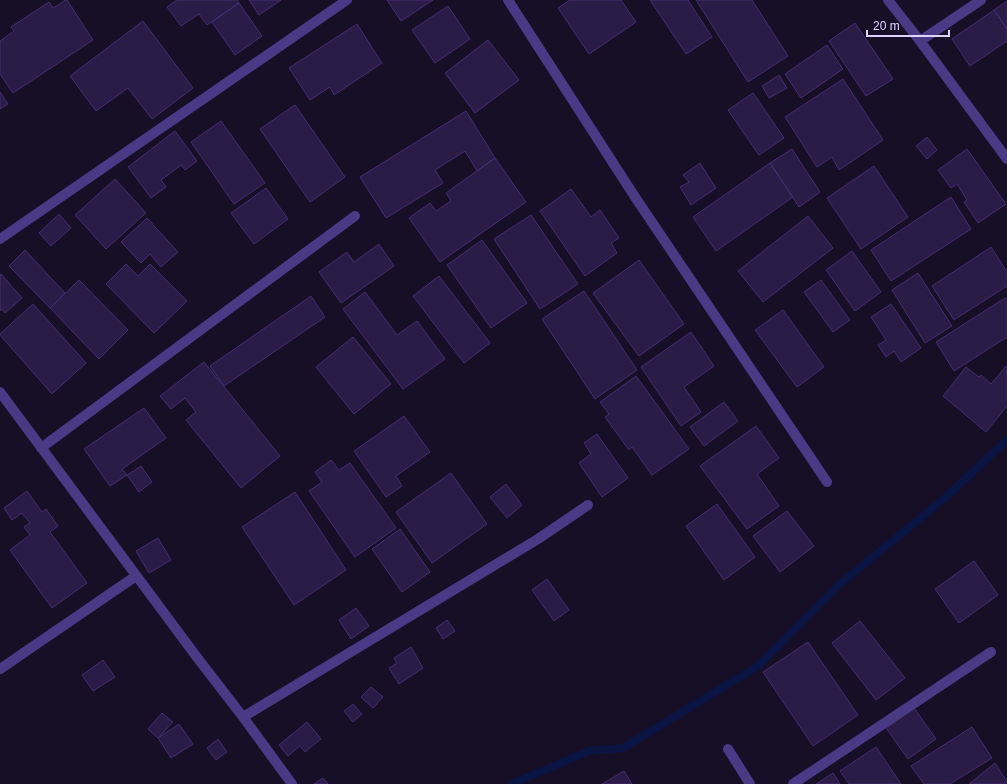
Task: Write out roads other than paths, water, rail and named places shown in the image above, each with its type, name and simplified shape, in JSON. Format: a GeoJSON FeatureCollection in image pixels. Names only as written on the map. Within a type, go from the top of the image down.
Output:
{"type":"FeatureCollection","features":[{"type":"Feature","properties":{"kind":"street"},"geometry":{"type":"LineString","coordinates":[[0,239],[347,0]]}},
{"type":"Feature","properties":{"kind":"street"},"geometry":{"type":"LineString","coordinates":[[508,0],[639,204],[827,482]]}},
{"type":"Feature","properties":{"kind":"street"},"geometry":{"type":"LineString","coordinates":[[888,0],[1007,158]]}},
{"type":"Feature","properties":{"kind":"street"},"geometry":{"type":"LineString","coordinates":[[920,41],[981,0]]}},
{"type":"Feature","properties":{"kind":"street"},"geometry":{"type":"LineString","coordinates":[[41,448],[355,216]]}},
{"type":"Feature","properties":{"kind":"street"},"geometry":{"type":"LineString","coordinates":[[0,392],[196,656],[244,717],[292,784]]}},
{"type":"Feature","properties":{"kind":"street"},"geometry":{"type":"LineString","coordinates":[[244,717],[532,543],[588,505]]}},
{"type":"Feature","properties":{"kind":"street"},"geometry":{"type":"LineString","coordinates":[[0,669],[136,576]]}},
{"type":"Feature","properties":{"kind":"street"},"geometry":{"type":"LineString","coordinates":[[793,784],[992,652]]}},
{"type":"Feature","properties":{"kind":"street"},"geometry":{"type":"LineString","coordinates":[[728,749],[750,784]]}},
{"type":"Feature","properties":{"kind":"waterway"},"geometry":{"type":"LineString","coordinates":[[512,784],[589,751],[623,748],[758,666],[840,584],[946,497],[1007,440]]}}]}
